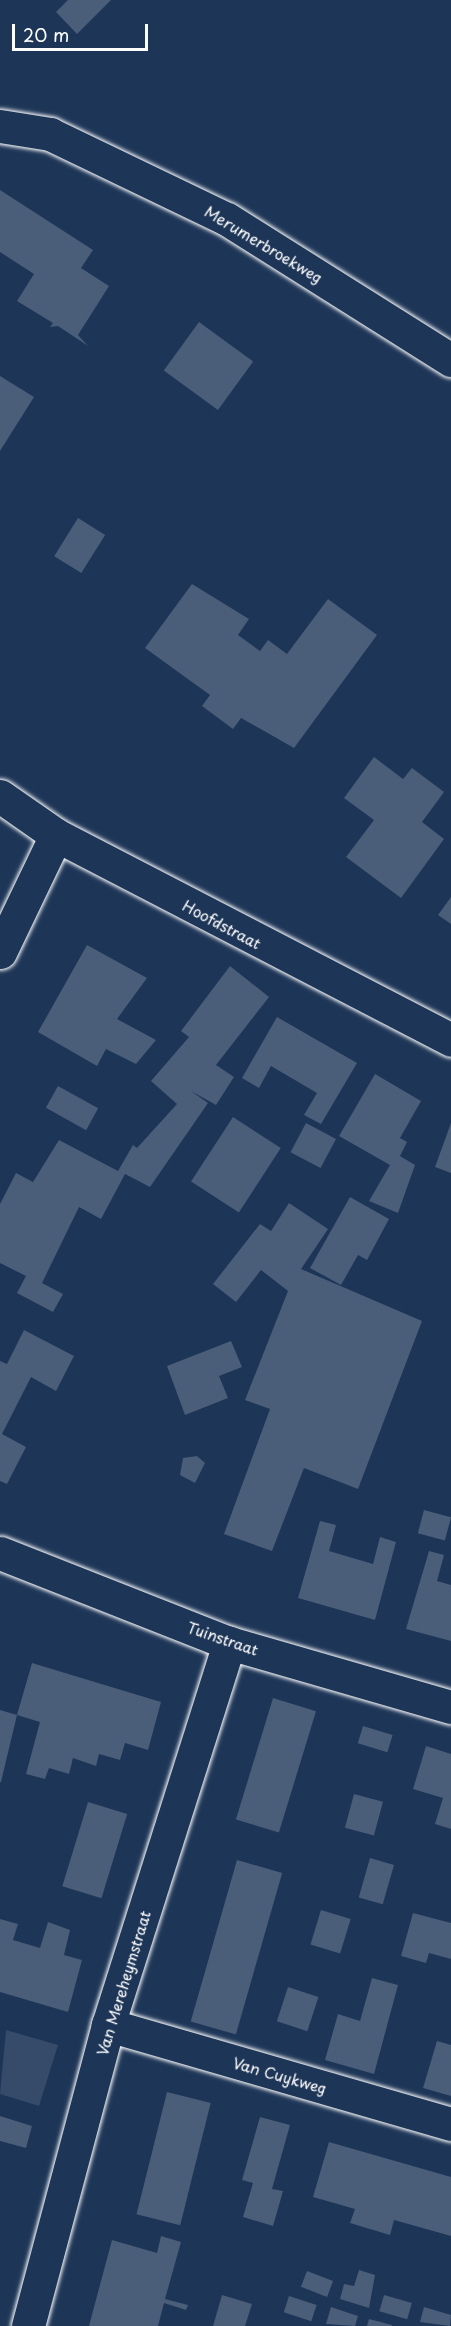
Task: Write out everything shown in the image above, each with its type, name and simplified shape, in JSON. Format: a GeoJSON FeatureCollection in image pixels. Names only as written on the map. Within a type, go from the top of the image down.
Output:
{"type":"FeatureCollection","features":[{"type":"Feature","properties":{"kind":"street","name":"Merumerbroekweg"},"geometry":{"type":"LineString","coordinates":[[0,126],[50,134],[227,219],[451,360]]}},
{"type":"Feature","properties":{"kind":"street","name":"Hoofdstraat"},"geometry":{"type":"LineString","coordinates":[[0,796],[56,835],[451,1040]]}},
{"type":"Feature","properties":{"kind":"street"},"geometry":{"type":"LineString","coordinates":[[0,952],[56,835]]}},
{"type":"Feature","properties":{"kind":"street","name":"Tuinstraat"},"geometry":{"type":"LineString","coordinates":[[0,1553],[229,1642],[451,1707]]}},
{"type":"Feature","properties":{"kind":"street","name":"Van Mereheymstraat"},"geometry":{"type":"LineString","coordinates":[[27,2326],[108,2025],[229,1642]]}},
{"type":"Feature","properties":{"kind":"street","name":"Van Cuykweg"},"geometry":{"type":"LineString","coordinates":[[108,2025],[451,2124]]}},
{"type":"Feature","properties":{"kind":"shaded area"},"geometry":{"type":"Polygon","coordinates":[[[6,2030],[58,2045],[39,2106],[0,2094],[6,2030]]]}},
{"type":"Feature","properties":{"kind":"building"},"geometry":{"type":"Polygon","coordinates":[[[68,0],[111,0],[77,34],[56,12],[68,0]]]}},
{"type":"Feature","properties":{"kind":"building"},"geometry":{"type":"Polygon","coordinates":[[[0,190],[93,250],[81,268],[109,286],[78,335],[88,346],[58,326],[50,327],[53,323],[17,301],[34,274],[0,252],[0,190]]]}},
{"type":"Feature","properties":{"kind":"building"},"geometry":{"type":"Polygon","coordinates":[[[199,322],[253,361],[218,410],[164,371],[199,322]]]}},
{"type":"Feature","properties":{"kind":"building"},"geometry":{"type":"Polygon","coordinates":[[[0,376],[34,397],[0,451],[0,376]]]}},
{"type":"Feature","properties":{"kind":"building"},"geometry":{"type":"Polygon","coordinates":[[[78,518],[105,535],[81,573],[54,556],[78,518]]]}},
{"type":"Feature","properties":{"kind":"building"},"geometry":{"type":"Polygon","coordinates":[[[192,584],[249,619],[238,635],[260,651],[268,640],[287,654],[328,599],[377,635],[294,748],[241,718],[233,729],[202,706],[210,695],[145,648],[192,584]]]}},
{"type":"Feature","properties":{"kind":"building"},"geometry":{"type":"Polygon","coordinates":[[[374,757],[403,779],[412,768],[444,792],[422,822],[444,839],[401,898],[346,857],[374,820],[344,798],[374,757]]]}},
{"type":"Feature","properties":{"kind":"building"},"geometry":{"type":"Polygon","coordinates":[[[451,897],[451,924],[438,915],[451,897]]]}},
{"type":"Feature","properties":{"kind":"building"},"geometry":{"type":"Polygon","coordinates":[[[87,945],[147,978],[117,1019],[156,1040],[136,1064],[106,1049],[97,1066],[38,1032],[87,945]]]}},
{"type":"Feature","properties":{"kind":"building"},"geometry":{"type":"Polygon","coordinates":[[[230,966],[269,997],[216,1065],[234,1077],[216,1105],[191,1091],[208,1103],[150,1187],[125,1174],[101,1219],[79,1207],[42,1283],[63,1294],[53,1312],[17,1293],[26,1276],[0,1263],[0,1204],[16,1173],[33,1182],[59,1140],[118,1171],[133,1145],[137,1148],[177,1104],[151,1081],[189,1037],[181,1031],[230,966]]]}},
{"type":"Feature","properties":{"kind":"building"},"geometry":{"type":"Polygon","coordinates":[[[277,1017],[357,1063],[321,1124],[304,1115],[317,1093],[271,1066],[259,1088],[242,1078],[277,1017]]]}},
{"type":"Feature","properties":{"kind":"building"},"geometry":{"type":"Polygon","coordinates":[[[375,1074],[421,1101],[400,1138],[407,1142],[400,1156],[415,1165],[398,1213],[369,1201],[390,1165],[339,1136],[375,1074]]]}},
{"type":"Feature","properties":{"kind":"building"},"geometry":{"type":"Polygon","coordinates":[[[58,1086],[98,1108],[86,1130],[46,1108],[58,1086]]]}},
{"type":"Feature","properties":{"kind":"building"},"geometry":{"type":"Polygon","coordinates":[[[233,1117],[281,1148],[239,1213],[191,1182],[233,1117]]]}},
{"type":"Feature","properties":{"kind":"building"},"geometry":{"type":"Polygon","coordinates":[[[306,1123],[336,1139],[321,1168],[291,1152],[306,1123]]]}},
{"type":"Feature","properties":{"kind":"building"},"geometry":{"type":"Polygon","coordinates":[[[451,1123],[451,1173],[435,1167],[451,1123]]]}},
{"type":"Feature","properties":{"kind":"building"},"geometry":{"type":"Polygon","coordinates":[[[350,1197],[389,1219],[367,1260],[358,1255],[341,1285],[310,1268],[350,1197]]]}},
{"type":"Feature","properties":{"kind":"building"},"geometry":{"type":"Polygon","coordinates":[[[289,1203],[328,1229],[301,1269],[422,1321],[358,1489],[304,1468],[272,1551],[224,1534],[270,1409],[245,1400],[288,1291],[261,1270],[236,1302],[213,1284],[260,1224],[271,1231],[289,1203]]]}},
{"type":"Feature","properties":{"kind":"building"},"geometry":{"type":"Polygon","coordinates":[[[24,1330],[74,1356],[56,1391],[31,1377],[2,1434],[26,1447],[7,1484],[0,1481],[0,1361],[7,1364],[24,1330]]]}},
{"type":"Feature","properties":{"kind":"building"},"geometry":{"type":"Polygon","coordinates":[[[231,1341],[242,1367],[219,1376],[228,1398],[185,1415],[167,1366],[231,1341]]]}},
{"type":"Feature","properties":{"kind":"building"},"geometry":{"type":"Polygon","coordinates":[[[197,1456],[205,1463],[195,1483],[180,1475],[183,1458],[197,1456]]]}},
{"type":"Feature","properties":{"kind":"building"},"geometry":{"type":"Polygon","coordinates":[[[424,1510],[451,1517],[445,1540],[418,1533],[424,1510]]]}},
{"type":"Feature","properties":{"kind":"building"},"geometry":{"type":"Polygon","coordinates":[[[320,1521],[336,1525],[329,1551],[373,1564],[380,1537],[396,1542],[375,1620],[298,1598],[320,1521]]]}},
{"type":"Feature","properties":{"kind":"building"},"geometry":{"type":"Polygon","coordinates":[[[429,1551],[444,1555],[437,1581],[451,1585],[451,1641],[406,1629],[429,1551]]]}},
{"type":"Feature","properties":{"kind":"building"},"geometry":{"type":"Polygon","coordinates":[[[32,1663],[161,1702],[148,1750],[125,1743],[120,1760],[99,1754],[96,1766],[73,1758],[69,1774],[49,1768],[45,1779],[26,1774],[40,1722],[17,1715],[32,1663]]]}},
{"type":"Feature","properties":{"kind":"building"},"geometry":{"type":"Polygon","coordinates":[[[273,1698],[316,1711],[279,1833],[236,1819],[273,1698]]]}},
{"type":"Feature","properties":{"kind":"building"},"geometry":{"type":"Polygon","coordinates":[[[0,1710],[17,1715],[1,1782],[0,1782],[0,1710]]]}},
{"type":"Feature","properties":{"kind":"building"},"geometry":{"type":"Polygon","coordinates":[[[363,1726],[393,1735],[387,1752],[358,1743],[363,1726]]]}},
{"type":"Feature","properties":{"kind":"building"},"geometry":{"type":"Polygon","coordinates":[[[426,1746],[451,1754],[451,1829],[435,1824],[443,1798],[413,1789],[426,1746]]]}},
{"type":"Feature","properties":{"kind":"building"},"geometry":{"type":"Polygon","coordinates":[[[354,1794],[383,1802],[374,1836],[345,1828],[354,1794]]]}},
{"type":"Feature","properties":{"kind":"building"},"geometry":{"type":"Polygon","coordinates":[[[88,1802],[127,1814],[101,1898],[62,1886],[88,1802]]]}},
{"type":"Feature","properties":{"kind":"building"},"geometry":{"type":"Polygon","coordinates":[[[370,1858],[394,1865],[383,1904],[359,1897],[370,1858]]]}},
{"type":"Feature","properties":{"kind":"building"},"geometry":{"type":"Polygon","coordinates":[[[237,1860],[282,1873],[236,2034],[191,2021],[237,1860]]]}},
{"type":"Feature","properties":{"kind":"building"},"geometry":{"type":"Polygon","coordinates":[[[321,1910],[351,1919],[340,1953],[310,1944],[321,1910]]]}},
{"type":"Feature","properties":{"kind":"building"},"geometry":{"type":"Polygon","coordinates":[[[413,1913],[451,1923],[451,1959],[429,1953],[426,1963],[401,1956],[413,1913]]]}},
{"type":"Feature","properties":{"kind":"building"},"geometry":{"type":"Polygon","coordinates":[[[0,1919],[18,1924],[13,1940],[40,1948],[48,1922],[70,1930],[64,1955],[82,1960],[68,2012],[0,1992],[0,1919]]]}},
{"type":"Feature","properties":{"kind":"building"},"geometry":{"type":"Polygon","coordinates":[[[372,1978],[398,1985],[374,2074],[325,2060],[338,2014],[360,2021],[372,1978]]]}},
{"type":"Feature","properties":{"kind":"building"},"geometry":{"type":"Polygon","coordinates":[[[288,1987],[318,1997],[307,2031],[277,2021],[288,1987]]]}},
{"type":"Feature","properties":{"kind":"building"},"geometry":{"type":"Polygon","coordinates":[[[437,2041],[451,2045],[451,2096],[423,2088],[437,2041]]]}},
{"type":"Feature","properties":{"kind":"building"},"geometry":{"type":"Polygon","coordinates":[[[167,2092],[211,2103],[180,2225],[137,2214],[167,2092]]]}},
{"type":"Feature","properties":{"kind":"building"},"geometry":{"type":"Polygon","coordinates":[[[0,2116],[32,2126],[26,2148],[0,2141],[0,2116]]]}},
{"type":"Feature","properties":{"kind":"building"},"geometry":{"type":"Polygon","coordinates":[[[260,2117],[290,2125],[272,2189],[283,2191],[273,2226],[243,2217],[253,2183],[242,2180],[260,2117]]]}},
{"type":"Feature","properties":{"kind":"building"},"geometry":{"type":"Polygon","coordinates":[[[329,2142],[451,2177],[451,2236],[394,2220],[390,2235],[350,2223],[355,2209],[313,2197],[329,2142]]]}},
{"type":"Feature","properties":{"kind":"building"},"geometry":{"type":"Polygon","coordinates":[[[161,2236],[181,2242],[165,2299],[188,2305],[186,2310],[164,2303],[158,2326],[89,2326],[112,2240],[157,2253],[161,2236]]]}},
{"type":"Feature","properties":{"kind":"building"},"geometry":{"type":"Polygon","coordinates":[[[359,2270],[375,2275],[369,2308],[340,2299],[344,2284],[354,2286],[359,2270]]]}},
{"type":"Feature","properties":{"kind":"building"},"geometry":{"type":"Polygon","coordinates":[[[307,2271],[333,2281],[327,2297],[301,2287],[307,2271]]]}},
{"type":"Feature","properties":{"kind":"building"},"geometry":{"type":"Polygon","coordinates":[[[222,2295],[252,2304],[245,2326],[213,2326],[222,2295]]]}},
{"type":"Feature","properties":{"kind":"building"},"geometry":{"type":"Polygon","coordinates":[[[384,2295],[412,2303],[407,2319],[379,2311],[384,2295]]]}},
{"type":"Feature","properties":{"kind":"building"},"geometry":{"type":"Polygon","coordinates":[[[289,2296],[317,2305],[311,2321],[284,2312],[289,2296]]]}},
{"type":"Feature","properties":{"kind":"building"},"geometry":{"type":"Polygon","coordinates":[[[331,2307],[358,2316],[355,2326],[326,2324],[331,2307]]]}},
{"type":"Feature","properties":{"kind":"building"},"geometry":{"type":"Polygon","coordinates":[[[424,2307],[451,2315],[450,2326],[420,2322],[424,2307]]]}},
{"type":"Feature","properties":{"kind":"building"},"geometry":{"type":"Polygon","coordinates":[[[369,2319],[392,2325],[392,2326],[367,2326],[369,2319]]]}}]}
